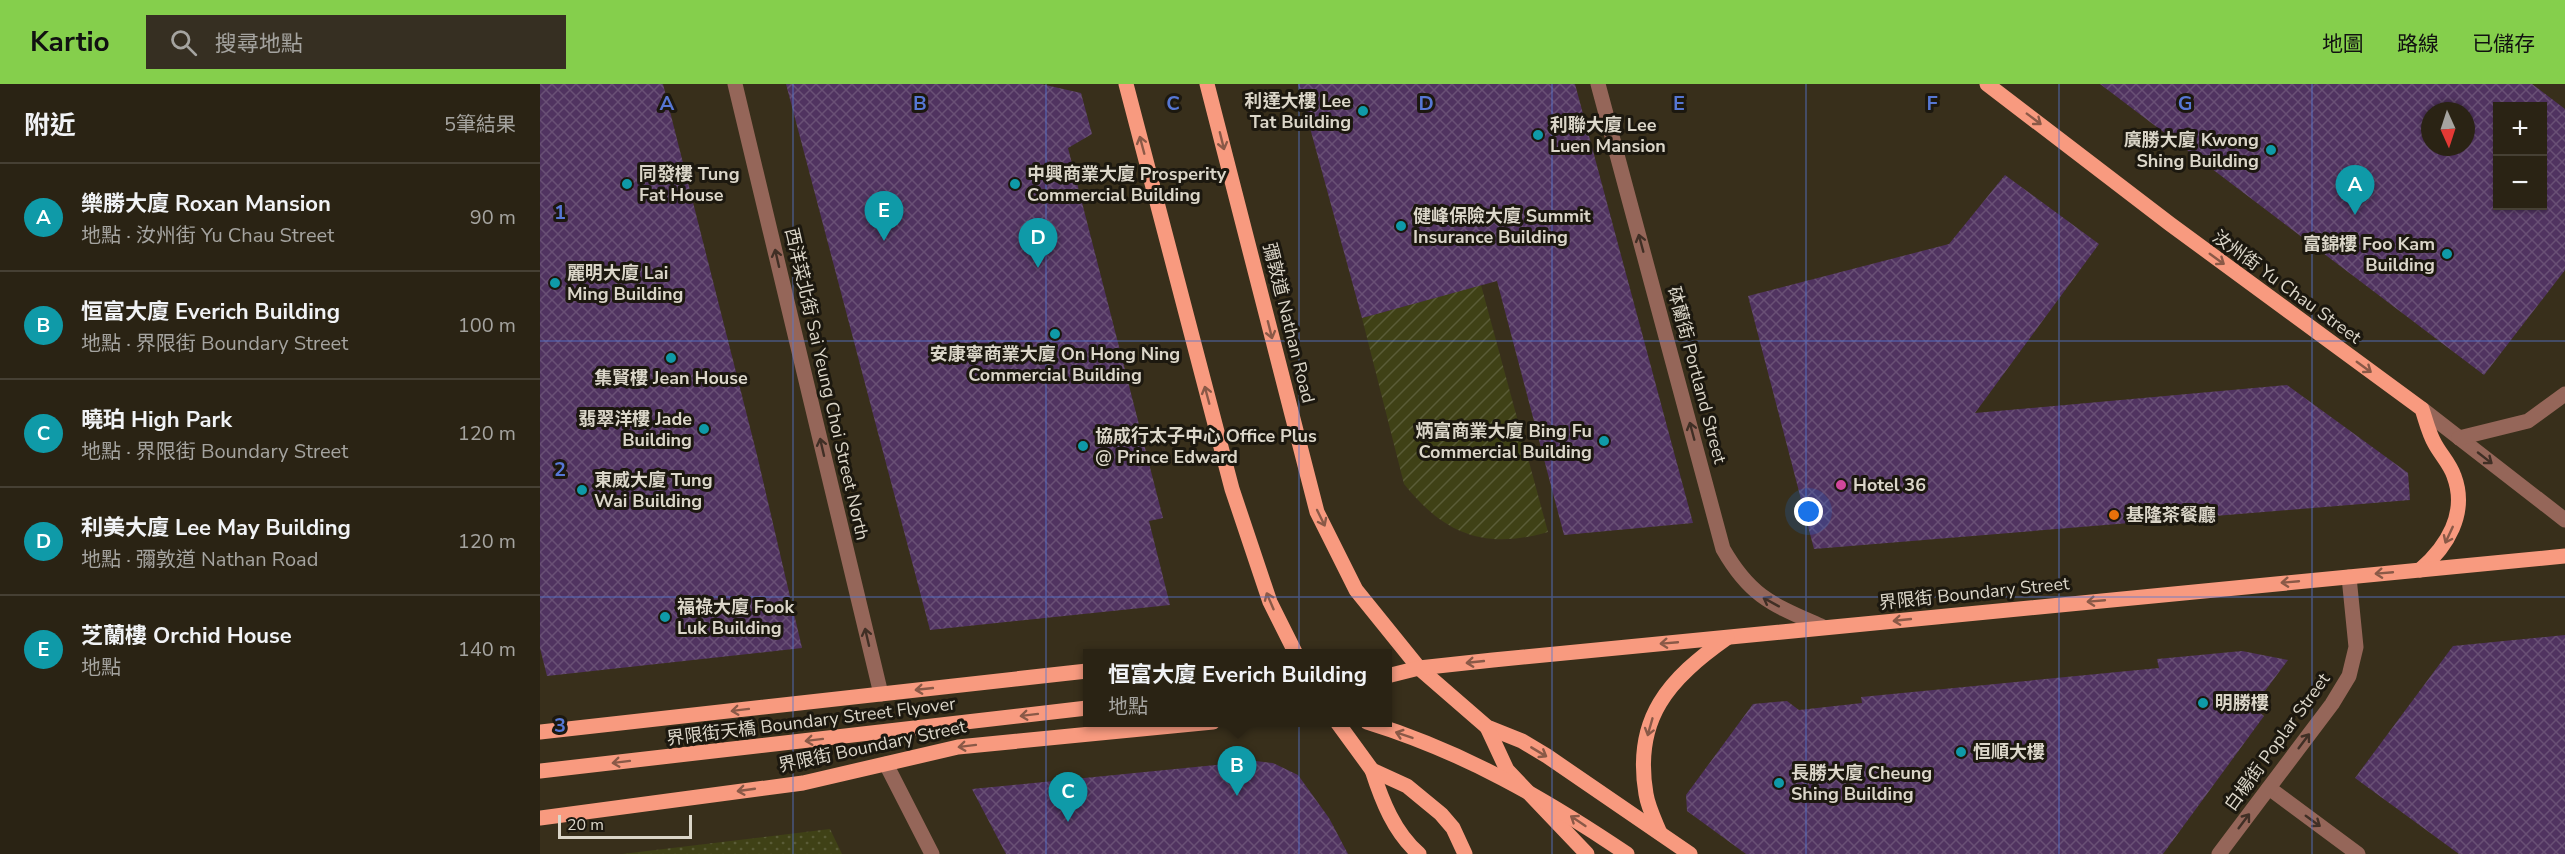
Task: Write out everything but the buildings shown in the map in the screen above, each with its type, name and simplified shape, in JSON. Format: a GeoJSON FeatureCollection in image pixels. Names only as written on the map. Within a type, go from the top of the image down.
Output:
{"type":"FeatureCollection","features":[{"type":"Feature","properties":{"kind":"main road"},"geometry":{"type":"LineString","coordinates":[[1126,84],[1232,489],[1270,602],[1294,649]]}},
{"type":"Feature","properties":{"kind":"main road","name":"彌敦道 Nathan Road"},"geometry":{"type":"LineString","coordinates":[[1207,84],[1317,513],[1356,590],[1419,668],[1486,727]]}},
{"type":"Feature","properties":{"kind":"main road","name":"汝州街 Yu Chau Street"},"geometry":{"type":"LineString","coordinates":[[1987,84],[2170,224],[2422,410]]}},
{"type":"Feature","properties":{"kind":"main road"},"geometry":{"type":"LineString","coordinates":[[2420,570],[2439,554],[2452,534],[2459,501],[2455,477],[2434,443],[2422,410]]}},
{"type":"Feature","properties":{"kind":"main road","name":"界限街 Boundary Street"},"geometry":{"type":"LineString","coordinates":[[1392,675],[1419,668],[1823,627],[2565,556]]}},
{"type":"Feature","properties":{"kind":"main road"},"geometry":{"type":"LineString","coordinates":[[1660,833],[1646,796],[1642,757],[1651,720],[1668,687],[1695,661],[1728,638]]}},
{"type":"Feature","properties":{"kind":"main road"},"geometry":{"type":"LineString","coordinates":[[540,732],[1083,671]]}},
{"type":"Feature","properties":{"kind":"main road","name":"界限街天橋 Boundary Street Flyover"},"geometry":{"type":"LineString","coordinates":[[540,771],[1083,708]]}},
{"type":"Feature","properties":{"kind":"main road","name":"界限街 Boundary Street"},"geometry":{"type":"LineString","coordinates":[[540,818],[803,783],[958,747],[1170,727]]}},
{"type":"Feature","properties":{"kind":"main road"},"geometry":{"type":"LineString","coordinates":[[1340,727],[1372,770],[1382,802],[1407,844],[1419,854]]}},
{"type":"Feature","properties":{"kind":"main road"},"geometry":{"type":"LineString","coordinates":[[1379,727],[1428,743],[1486,768],[1555,806],[1627,854]]}},
{"type":"Feature","properties":{"kind":"main road"},"geometry":{"type":"LineString","coordinates":[[1486,727],[1522,741],[1547,756],[1690,854]]}},
{"type":"Feature","properties":{"kind":"main road"},"geometry":{"type":"LineString","coordinates":[[1486,727],[1507,770],[1587,854]]}},
{"type":"Feature","properties":{"kind":"main road"},"geometry":{"type":"LineString","coordinates":[[1372,770],[1407,786],[1431,805],[1453,828],[1465,854]]}},
{"type":"Feature","properties":{"kind":"street","name":"西洋菜北街 Sai Yeung Choi Street North"},"geometry":{"type":"LineString","coordinates":[[735,84],[881,694]]}},
{"type":"Feature","properties":{"kind":"street","name":"砵蘭街 Portland Street"},"geometry":{"type":"LineString","coordinates":[[1598,84],[1723,549],[1739,576],[1763,598],[1823,627]]}},
{"type":"Feature","properties":{"kind":"street"},"geometry":{"type":"LineString","coordinates":[[2459,438],[2528,421],[2565,394]]}},
{"type":"Feature","properties":{"kind":"street","name":"汝州街 Yu Chau Street"},"geometry":{"type":"LineString","coordinates":[[2422,410],[2565,520]]}},
{"type":"Feature","properties":{"kind":"street","name":"白楊街 Poplar Street"},"geometry":{"type":"LineString","coordinates":[[2219,854],[2332,704],[2349,676],[2356,647],[2349,577]]}},
{"type":"Feature","properties":{"kind":"street"},"geometry":{"type":"LineString","coordinates":[[886,764],[932,854]]}},
{"type":"Feature","properties":{"kind":"street"},"geometry":{"type":"LineString","coordinates":[[2269,788],[2358,854]]}},
{"type":"Feature","properties":{"kind":"green space"},"geometry":{"type":"Polygon","coordinates":[[[1481,285],[1548,532],[1505,539],[1468,534],[1435,516],[1404,484],[1362,318],[1481,285]]]}},
{"type":"Feature","properties":{"kind":"green space"},"geometry":{"type":"Polygon","coordinates":[[[830,829],[842,854],[622,854],[830,829]]]}},
{"type":"Feature","properties":{"kind":"place","name":"利達大樓 Lee Tat Building"},"geometry":{"type":"Point","coordinates":[1363,111]}},
{"type":"Feature","properties":{"kind":"place","name":"利聯大廈 Lee Luen Mansion"},"geometry":{"type":"Point","coordinates":[1538,135]}},
{"type":"Feature","properties":{"kind":"place","name":"廣勝大廈 Kwong Shing Building"},"geometry":{"type":"Point","coordinates":[2271,150]}},
{"type":"Feature","properties":{"kind":"place","name":"同發樓 Tung Fat House"},"geometry":{"type":"Point","coordinates":[627,184]}},
{"type":"Feature","properties":{"kind":"place","name":"中興商業大廈 Prosperity Commercial Building"},"geometry":{"type":"Point","coordinates":[1015,184]}},
{"type":"Feature","properties":{"kind":"place","name":"樂勝大廈 Roxan Mansion"},"geometry":{"type":"Point","coordinates":[2355,215]}},
{"type":"Feature","properties":{"kind":"place","name":"健峰保險大廈 Summit Insurance Building"},"geometry":{"type":"Point","coordinates":[1401,226]}},
{"type":"Feature","properties":{"kind":"place","name":"芝蘭樓 Orchid House"},"geometry":{"type":"Point","coordinates":[884,241]}},
{"type":"Feature","properties":{"kind":"place","name":"富錦樓 Foo Kam Building"},"geometry":{"type":"Point","coordinates":[2447,254]}},
{"type":"Feature","properties":{"kind":"place","name":"利美大廈 Lee May Building"},"geometry":{"type":"Point","coordinates":[1038,268]}},
{"type":"Feature","properties":{"kind":"place","name":"麗明大廈 Lai Ming Building"},"geometry":{"type":"Point","coordinates":[555,283]}},
{"type":"Feature","properties":{"kind":"place","name":"安康寧商業大廈 On Hong Ning Commercial Building"},"geometry":{"type":"Point","coordinates":[1055,334]}},
{"type":"Feature","properties":{"kind":"place","name":"集賢樓 Jean House"},"geometry":{"type":"Point","coordinates":[671,358]}},
{"type":"Feature","properties":{"kind":"place","name":"翡翠洋樓 Jade Building"},"geometry":{"type":"Point","coordinates":[704,429]}},
{"type":"Feature","properties":{"kind":"place","name":"炳富商業大廈 Bing Fu Commercial Building"},"geometry":{"type":"Point","coordinates":[1604,441]}},
{"type":"Feature","properties":{"kind":"place","name":"協成行太子中心 Office Plus @ Prince Edward"},"geometry":{"type":"Point","coordinates":[1083,446]}},
{"type":"Feature","properties":{"kind":"place","name":"Hotel 36"},"geometry":{"type":"Point","coordinates":[1841,485]}},
{"type":"Feature","properties":{"kind":"place","name":"東威大廈 Tung Wai Building"},"geometry":{"type":"Point","coordinates":[582,490]}},
{"type":"Feature","properties":{"kind":"place","name":"基隆茶餐廳"},"geometry":{"type":"Point","coordinates":[2114,515]}},
{"type":"Feature","properties":{"kind":"place","name":"福祿大廈 Fook Luk Building"},"geometry":{"type":"Point","coordinates":[665,617]}},
{"type":"Feature","properties":{"kind":"place","name":"明勝樓"},"geometry":{"type":"Point","coordinates":[2203,703]}},
{"type":"Feature","properties":{"kind":"place","name":"恒順大樓"},"geometry":{"type":"Point","coordinates":[1961,752]}},
{"type":"Feature","properties":{"kind":"place","name":"長勝大廈 Cheung Shing Building"},"geometry":{"type":"Point","coordinates":[1779,783]}},
{"type":"Feature","properties":{"kind":"place","name":"恒富大廈 Everich Building"},"geometry":{"type":"Point","coordinates":[1237,796]}},
{"type":"Feature","properties":{"kind":"place","name":"曉珀 High Park"},"geometry":{"type":"Point","coordinates":[1068,822]}}]}
